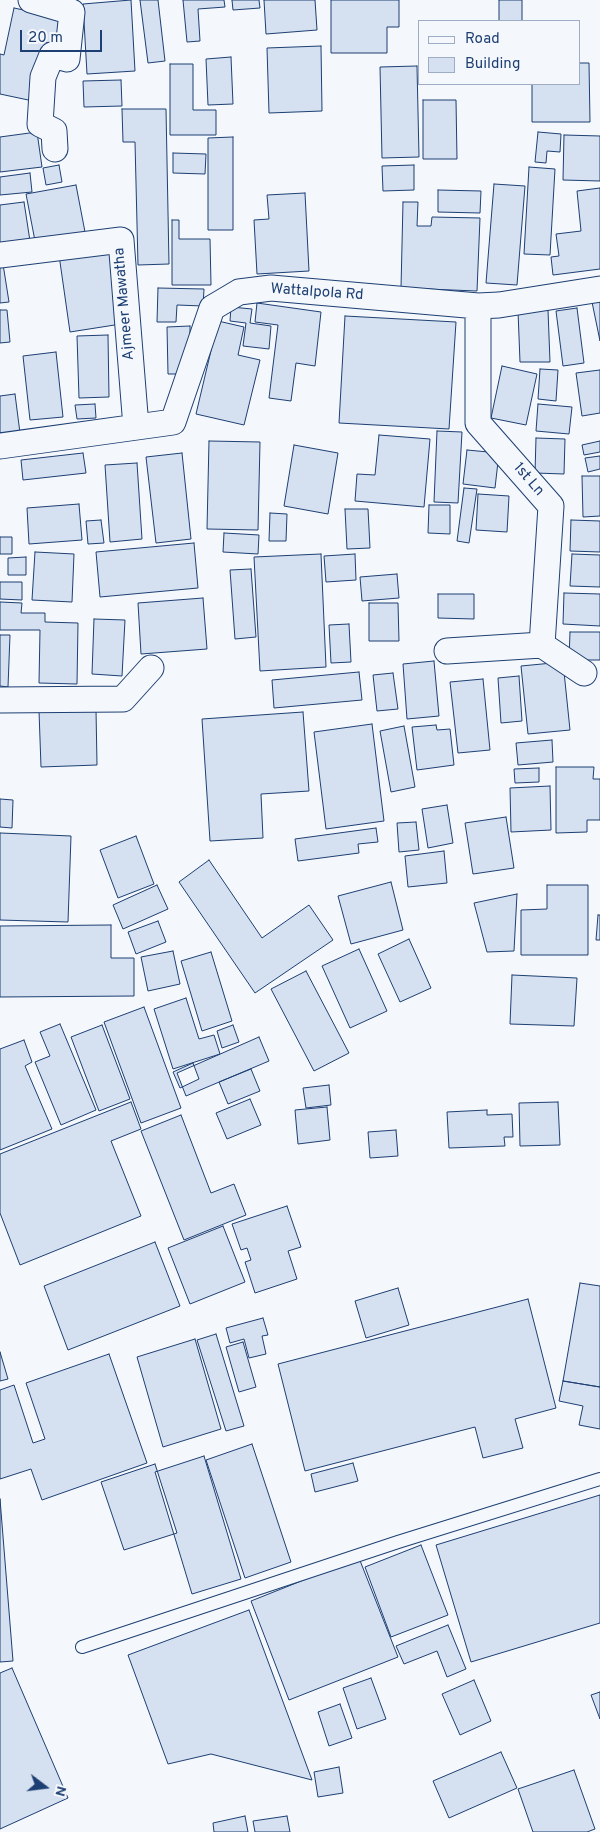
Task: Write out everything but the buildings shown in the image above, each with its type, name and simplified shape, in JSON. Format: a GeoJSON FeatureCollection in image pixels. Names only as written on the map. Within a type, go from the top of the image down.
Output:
{"type":"FeatureCollection","features":[{"type":"Feature","properties":{"kind":"street"},"geometry":{"type":"LineString","coordinates":[[31,0],[72,12],[68,59],[52,55],[43,77],[40,124],[54,131],[55,149]]}},
{"type":"Feature","properties":{"kind":"street","name":"Ajmeer Mawatha"},"geometry":{"type":"LineString","coordinates":[[0,255],[121,240],[136,427]]}},
{"type":"Feature","properties":{"kind":"street","name":"Wattalpola Rd"},"geometry":{"type":"LineString","coordinates":[[0,446],[173,422],[212,308],[239,292],[271,288],[478,306],[499,305],[600,288]]}},
{"type":"Feature","properties":{"kind":"street","name":"1st Ln"},"geometry":{"type":"LineString","coordinates":[[478,306],[478,423],[551,506],[542,645]]}},
{"type":"Feature","properties":{"kind":"street"},"geometry":{"type":"LineString","coordinates":[[448,651],[542,645],[584,673]]}},
{"type":"Feature","properties":{"kind":"street"},"geometry":{"type":"LineString","coordinates":[[0,700],[123,699],[150,668]]}},
{"type":"Feature","properties":{"kind":"lane"},"geometry":{"type":"LineString","coordinates":[[82,1647],[398,1542],[600,1479]]}}]}
